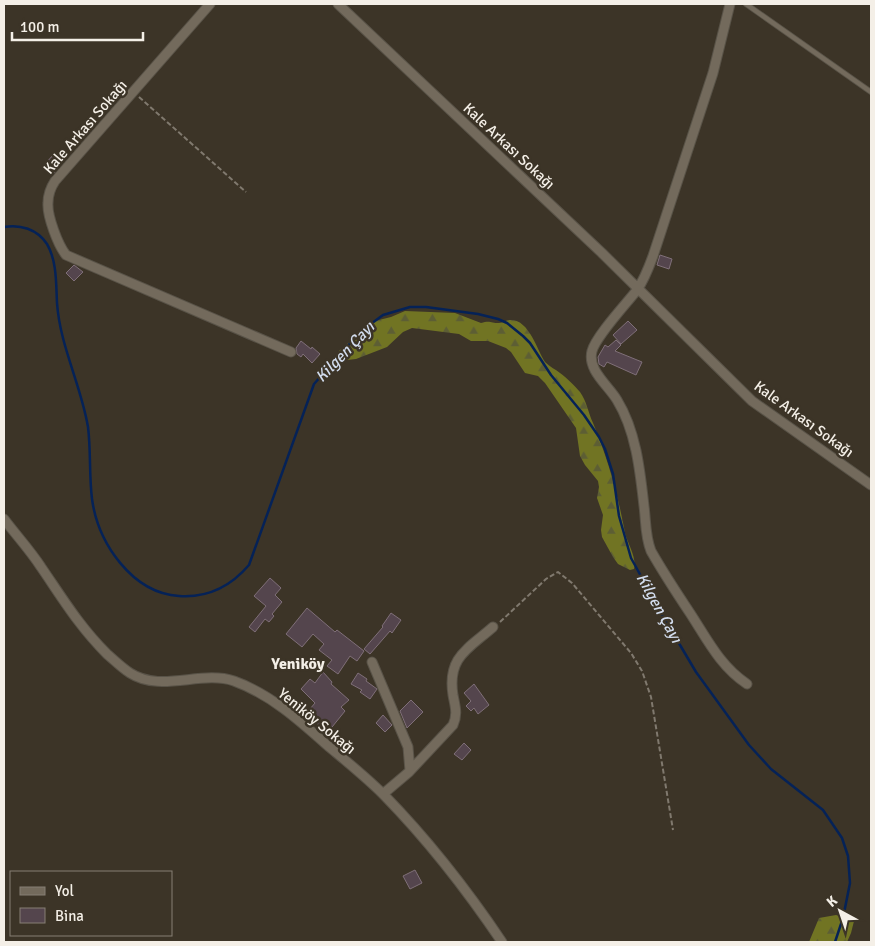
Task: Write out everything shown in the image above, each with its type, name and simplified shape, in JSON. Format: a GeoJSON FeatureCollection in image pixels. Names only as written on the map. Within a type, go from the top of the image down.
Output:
{"type":"FeatureCollection","features":[{"type":"Feature","properties":{"kind":"street","name":"Kale Arkası Sokağı"},"geometry":{"type":"LineString","coordinates":[[210,4],[55,180],[47,202],[48,210],[63,251],[72,258],[291,352]]}},
{"type":"Feature","properties":{"kind":"street","name":"Kale Arkası Sokağı"},"geometry":{"type":"LineString","coordinates":[[338,4],[581,232],[752,401],[871,485]]}},
{"type":"Feature","properties":{"kind":"street"},"geometry":{"type":"LineString","coordinates":[[730,4],[713,74],[653,256],[638,288],[592,350],[591,359],[592,366],[618,402],[628,424],[639,465],[646,534],[651,551],[723,664],[747,684]]}},
{"type":"Feature","properties":{"kind":"street","name":"Yeniköy Sokağı"},"geometry":{"type":"LineString","coordinates":[[4,519],[37,561],[83,628],[128,672],[139,678],[164,681],[223,678],[251,689],[278,704],[299,720],[383,794],[452,872],[502,942]]}},
{"type":"Feature","properties":{"kind":"street"},"geometry":{"type":"LineString","coordinates":[[383,794],[410,771],[448,731],[456,718],[452,673],[457,659],[494,627]]}},
{"type":"Feature","properties":{"kind":"street"},"geometry":{"type":"LineString","coordinates":[[372,662],[408,747],[410,771]]}},
{"type":"Feature","properties":{"kind":"lane"},"geometry":{"type":"LineString","coordinates":[[746,4],[871,92]]}},
{"type":"Feature","properties":{"kind":"path"},"geometry":{"type":"LineString","coordinates":[[134,92],[246,192]]}},
{"type":"Feature","properties":{"kind":"path"},"geometry":{"type":"LineString","coordinates":[[494,627],[551,575],[558,572],[572,583],[631,653],[642,671],[651,697],[673,830]]}},
{"type":"Feature","properties":{"kind":"green space"},"geometry":{"type":"Polygon","coordinates":[[[405,311],[455,313],[481,323],[500,323],[510,320],[522,324],[532,336],[545,362],[571,382],[584,400],[612,477],[625,533],[633,556],[634,569],[630,570],[618,564],[602,537],[603,515],[597,498],[598,481],[580,456],[576,428],[545,383],[538,376],[525,373],[511,352],[506,348],[488,341],[471,341],[459,334],[412,328],[403,332],[387,347],[356,359],[339,361],[337,353],[375,321],[405,311]]]}},
{"type":"Feature","properties":{"kind":"green space"},"geometry":{"type":"Polygon","coordinates":[[[836,915],[854,921],[847,942],[809,942],[819,918],[836,915]]]}},
{"type":"Feature","properties":{"kind":"building"},"geometry":{"type":"Polygon","coordinates":[[[55,153],[64,160],[54,173],[44,165],[55,153]]]}},
{"type":"Feature","properties":{"kind":"building"},"geometry":{"type":"Polygon","coordinates":[[[660,255],[672,259],[669,269],[657,265],[660,255]]]}},
{"type":"Feature","properties":{"kind":"building"},"geometry":{"type":"Polygon","coordinates":[[[74,265],[83,272],[74,281],[66,273],[74,265]]]}},
{"type":"Feature","properties":{"kind":"building"},"geometry":{"type":"Polygon","coordinates":[[[628,321],[637,330],[621,344],[613,335],[628,321]]]}},
{"type":"Feature","properties":{"kind":"building"},"geometry":{"type":"Polygon","coordinates":[[[616,340],[621,345],[615,351],[642,362],[636,375],[607,362],[604,367],[599,364],[598,357],[605,345],[608,347],[616,340]]]}},
{"type":"Feature","properties":{"kind":"building"},"geometry":{"type":"Polygon","coordinates":[[[301,341],[320,354],[312,363],[303,354],[301,357],[297,354],[296,348],[301,341]]]}},
{"type":"Feature","properties":{"kind":"building"},"geometry":{"type":"Polygon","coordinates":[[[270,578],[281,588],[275,595],[282,602],[272,614],[274,616],[269,622],[265,619],[255,632],[249,627],[266,606],[254,596],[270,578]]]}},
{"type":"Feature","properties":{"kind":"building"},"geometry":{"type":"Polygon","coordinates":[[[307,608],[335,632],[337,630],[364,651],[357,661],[350,656],[338,674],[327,666],[332,660],[319,650],[324,644],[313,634],[302,647],[286,634],[307,608]]]}},
{"type":"Feature","properties":{"kind":"building"},"geometry":{"type":"Polygon","coordinates":[[[391,613],[401,620],[392,633],[390,631],[370,654],[364,649],[383,627],[391,613]]]}},
{"type":"Feature","properties":{"kind":"building"},"geometry":{"type":"Polygon","coordinates":[[[323,672],[332,682],[331,684],[349,700],[341,707],[345,711],[328,732],[304,716],[315,703],[301,689],[310,679],[315,683],[323,672]]]}},
{"type":"Feature","properties":{"kind":"building"},"geometry":{"type":"Polygon","coordinates":[[[358,673],[377,689],[370,699],[360,692],[362,690],[351,684],[358,673]]]}},
{"type":"Feature","properties":{"kind":"building"},"geometry":{"type":"Polygon","coordinates":[[[474,684],[489,705],[478,714],[474,708],[471,711],[466,706],[471,701],[464,693],[474,684]]]}},
{"type":"Feature","properties":{"kind":"building"},"geometry":{"type":"Polygon","coordinates":[[[411,700],[423,712],[407,728],[400,711],[411,700]]]}},
{"type":"Feature","properties":{"kind":"building"},"geometry":{"type":"Polygon","coordinates":[[[383,715],[392,725],[385,732],[376,723],[383,715]]]}},
{"type":"Feature","properties":{"kind":"building"},"geometry":{"type":"Polygon","coordinates":[[[464,743],[471,750],[462,760],[454,754],[464,743]]]}},
{"type":"Feature","properties":{"kind":"building"},"geometry":{"type":"Polygon","coordinates":[[[415,870],[422,883],[410,889],[403,876],[415,870]]]}},
{"type":"Feature","properties":{"kind":"waterway","name":"Kilgen Çayı"},"geometry":{"type":"LineString","coordinates":[[4,227],[16,226],[28,229],[33,231],[47,244],[53,258],[62,335],[81,396],[88,427],[91,490],[96,516],[110,548],[120,563],[132,576],[146,586],[162,593],[179,596],[209,593],[226,585],[249,565],[314,384],[360,332],[383,315],[410,307],[426,307],[478,314],[507,323],[523,336],[599,437],[613,474],[619,516],[631,558],[696,672],[749,745],[771,769],[823,810],[842,838],[848,856],[850,883],[843,918],[835,942]]}},
{"type":"Feature","properties":{"kind":"district","name":"Yeniköy"},"geometry":{"type":"Point","coordinates":[298,664]}}]}
